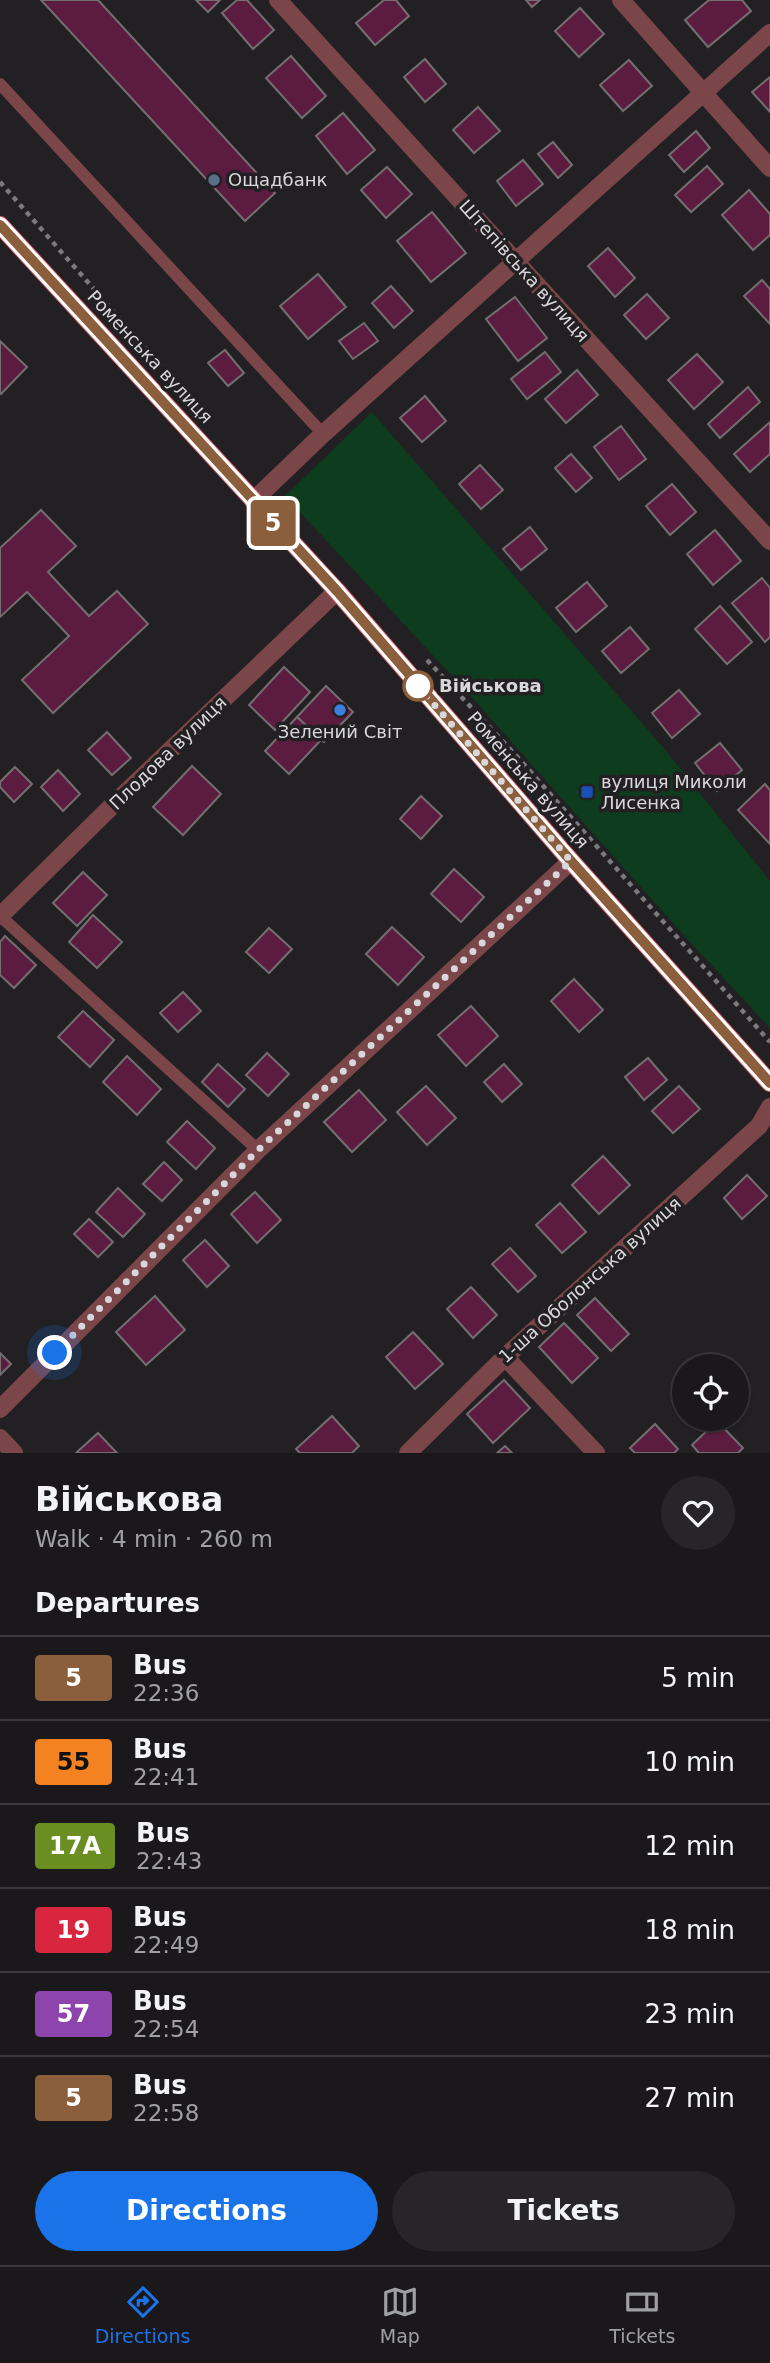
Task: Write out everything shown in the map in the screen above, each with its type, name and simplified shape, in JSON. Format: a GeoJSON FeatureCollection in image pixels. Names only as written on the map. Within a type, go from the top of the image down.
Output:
{"type":"FeatureCollection","features":[{"type":"Feature","properties":{"kind":"main road","name":"Роменська вулиця"},"geometry":{"type":"LineString","coordinates":[[0,226],[337,591],[571,861],[770,1083]]}},
{"type":"Feature","properties":{"kind":"street","name":"Штепівська вулиця"},"geometry":{"type":"LineString","coordinates":[[278,0],[770,541]]}},
{"type":"Feature","properties":{"kind":"street"},"geometry":{"type":"LineString","coordinates":[[621,0],[770,168]]}},
{"type":"Feature","properties":{"kind":"street"},"geometry":{"type":"LineString","coordinates":[[253,501],[323,434],[770,33]]}},
{"type":"Feature","properties":{"kind":"street","name":"Плодова вулиця"},"geometry":{"type":"LineString","coordinates":[[0,916],[117,800],[337,591]]}},
{"type":"Feature","properties":{"kind":"street"},"geometry":{"type":"LineString","coordinates":[[0,1409],[258,1150],[571,861]]}},
{"type":"Feature","properties":{"kind":"street","name":"1-ша Оболонська вулиця"},"geometry":{"type":"LineString","coordinates":[[408,1453],[505,1357],[759,1126],[770,1107]]}},
{"type":"Feature","properties":{"kind":"street"},"geometry":{"type":"LineString","coordinates":[[505,1357],[596,1453]]}},
{"type":"Feature","properties":{"kind":"street"},"geometry":{"type":"LineString","coordinates":[[0,1438],[14,1453]]}},
{"type":"Feature","properties":{"kind":"lane"},"geometry":{"type":"LineString","coordinates":[[0,84],[323,434]]}},
{"type":"Feature","properties":{"kind":"lane"},"geometry":{"type":"LineString","coordinates":[[0,916],[258,1150]]}},
{"type":"Feature","properties":{"kind":"green space"},"geometry":{"type":"Polygon","coordinates":[[[372,412],[667,752],[770,881],[770,1028],[467,692],[285,496],[372,412]]]}},
{"type":"Feature","properties":{"kind":"building"},"geometry":{"type":"Polygon","coordinates":[[[41,0],[98,0],[275,193],[245,221],[41,0]]]}},
{"type":"Feature","properties":{"kind":"building"},"geometry":{"type":"Polygon","coordinates":[[[196,0],[220,0],[208,12],[196,0]]]}},
{"type":"Feature","properties":{"kind":"building"},"geometry":{"type":"Polygon","coordinates":[[[237,0],[247,0],[274,30],[253,49],[222,13],[237,0]]]}},
{"type":"Feature","properties":{"kind":"building"},"geometry":{"type":"Polygon","coordinates":[[[384,0],[396,0],[409,16],[375,45],[356,23],[384,0]]]}},
{"type":"Feature","properties":{"kind":"building"},"geometry":{"type":"Polygon","coordinates":[[[526,0],[540,0],[532,7],[526,0]]]}},
{"type":"Feature","properties":{"kind":"building"},"geometry":{"type":"Polygon","coordinates":[[[709,0],[742,0],[751,11],[708,47],[685,20],[709,0]]]}},
{"type":"Feature","properties":{"kind":"building"},"geometry":{"type":"Polygon","coordinates":[[[580,8],[604,34],[579,57],[555,31],[580,8]]]}},
{"type":"Feature","properties":{"kind":"building"},"geometry":{"type":"Polygon","coordinates":[[[291,56],[326,96],[302,118],[266,78],[291,56]]]}},
{"type":"Feature","properties":{"kind":"building"},"geometry":{"type":"Polygon","coordinates":[[[425,59],[446,84],[425,102],[404,77],[425,59]]]}},
{"type":"Feature","properties":{"kind":"building"},"geometry":{"type":"Polygon","coordinates":[[[629,60],[652,86],[623,111],[600,85],[629,60]]]}},
{"type":"Feature","properties":{"kind":"building"},"geometry":{"type":"Polygon","coordinates":[[[770,77],[770,112],[752,92],[770,77]]]}},
{"type":"Feature","properties":{"kind":"building"},"geometry":{"type":"Polygon","coordinates":[[[478,107],[500,131],[474,153],[453,130],[478,107]]]}},
{"type":"Feature","properties":{"kind":"building"},"geometry":{"type":"Polygon","coordinates":[[[343,113],[375,150],[347,174],[316,136],[343,113]]]}},
{"type":"Feature","properties":{"kind":"building"},"geometry":{"type":"Polygon","coordinates":[[[696,131],[710,148],[684,172],[669,155],[696,131]]]}},
{"type":"Feature","properties":{"kind":"building"},"geometry":{"type":"Polygon","coordinates":[[[553,142],[572,165],[558,178],[538,154],[553,142]]]}},
{"type":"Feature","properties":{"kind":"building"},"geometry":{"type":"Polygon","coordinates":[[[523,160],[543,184],[516,206],[497,181],[523,160]]]}},
{"type":"Feature","properties":{"kind":"building"},"geometry":{"type":"Polygon","coordinates":[[[707,166],[723,184],[691,212],[675,195],[707,166]]]}},
{"type":"Feature","properties":{"kind":"building"},"geometry":{"type":"Polygon","coordinates":[[[387,167],[412,194],[386,218],[361,190],[387,167]]]}},
{"type":"Feature","properties":{"kind":"building"},"geometry":{"type":"Polygon","coordinates":[[[749,190],[770,214],[770,235],[753,250],[722,215],[749,190]]]}},
{"type":"Feature","properties":{"kind":"building"},"geometry":{"type":"Polygon","coordinates":[[[432,212],[466,253],[431,282],[397,241],[432,212]]]}},
{"type":"Feature","properties":{"kind":"building"},"geometry":{"type":"Polygon","coordinates":[[[608,248],[635,278],[615,297],[588,266],[608,248]]]}},
{"type":"Feature","properties":{"kind":"building"},"geometry":{"type":"Polygon","coordinates":[[[318,274],[346,307],[308,339],[280,306],[318,274]]]}},
{"type":"Feature","properties":{"kind":"building"},"geometry":{"type":"Polygon","coordinates":[[[762,280],[770,289],[770,324],[744,296],[762,280]]]}},
{"type":"Feature","properties":{"kind":"building"},"geometry":{"type":"Polygon","coordinates":[[[391,286],[413,311],[394,328],[372,303],[391,286]]]}},
{"type":"Feature","properties":{"kind":"building"},"geometry":{"type":"Polygon","coordinates":[[[647,294],[669,318],[646,339],[624,315],[647,294]]]}},
{"type":"Feature","properties":{"kind":"building"},"geometry":{"type":"Polygon","coordinates":[[[515,297],[547,338],[518,361],[486,319],[515,297]]]}},
{"type":"Feature","properties":{"kind":"building"},"geometry":{"type":"Polygon","coordinates":[[[364,323],[378,341],[353,359],[339,341],[364,323]]]}},
{"type":"Feature","properties":{"kind":"building"},"geometry":{"type":"Polygon","coordinates":[[[0,341],[27,367],[1,394],[0,393],[0,341]]]}},
{"type":"Feature","properties":{"kind":"building"},"geometry":{"type":"Polygon","coordinates":[[[225,350],[244,373],[228,386],[208,363],[225,350]]]}},
{"type":"Feature","properties":{"kind":"building"},"geometry":{"type":"Polygon","coordinates":[[[545,352],[561,372],[527,399],[511,379],[545,352]]]}},
{"type":"Feature","properties":{"kind":"building"},"geometry":{"type":"Polygon","coordinates":[[[697,354],[723,382],[694,409],[668,380],[697,354]]]}},
{"type":"Feature","properties":{"kind":"building"},"geometry":{"type":"Polygon","coordinates":[[[577,370],[598,395],[566,423],[545,399],[577,370]]]}},
{"type":"Feature","properties":{"kind":"building"},"geometry":{"type":"Polygon","coordinates":[[[748,387],[760,402],[720,438],[708,424],[748,387]]]}},
{"type":"Feature","properties":{"kind":"building"},"geometry":{"type":"Polygon","coordinates":[[[425,396],[446,421],[422,442],[400,418],[425,396]]]}},
{"type":"Feature","properties":{"kind":"building"},"geometry":{"type":"Polygon","coordinates":[[[770,422],[770,454],[750,472],[734,454],[770,422]]]}},
{"type":"Feature","properties":{"kind":"building"},"geometry":{"type":"Polygon","coordinates":[[[621,426],[646,459],[619,480],[594,447],[621,426]]]}},
{"type":"Feature","properties":{"kind":"building"},"geometry":{"type":"Polygon","coordinates":[[[571,454],[592,478],[576,492],[555,468],[571,454]]]}},
{"type":"Feature","properties":{"kind":"building"},"geometry":{"type":"Polygon","coordinates":[[[480,465],[503,490],[481,509],[459,484],[480,465]]]}},
{"type":"Feature","properties":{"kind":"building"},"geometry":{"type":"Polygon","coordinates":[[[672,484],[696,512],[670,535],[646,506],[672,484]]]}},
{"type":"Feature","properties":{"kind":"building"},"geometry":{"type":"Polygon","coordinates":[[[41,510],[76,546],[48,572],[89,616],[117,591],[148,624],[53,713],[22,680],[69,636],[27,592],[0,617],[0,548],[41,510]]]}},
{"type":"Feature","properties":{"kind":"building"},"geometry":{"type":"Polygon","coordinates":[[[530,527],[547,549],[521,570],[503,549],[530,527]]]}},
{"type":"Feature","properties":{"kind":"building"},"geometry":{"type":"Polygon","coordinates":[[[715,530],[741,561],[713,585],[687,554],[715,530]]]}},
{"type":"Feature","properties":{"kind":"building"},"geometry":{"type":"Polygon","coordinates":[[[762,578],[770,588],[770,637],[765,642],[732,603],[762,578]]]}},
{"type":"Feature","properties":{"kind":"building"},"geometry":{"type":"Polygon","coordinates":[[[587,582],[607,606],[576,632],[556,608],[587,582]]]}},
{"type":"Feature","properties":{"kind":"building"},"geometry":{"type":"Polygon","coordinates":[[[720,606],[752,642],[727,664],[695,629],[720,606]]]}},
{"type":"Feature","properties":{"kind":"building"},"geometry":{"type":"Polygon","coordinates":[[[630,627],[649,649],[621,673],[602,651],[630,627]]]}},
{"type":"Feature","properties":{"kind":"building"},"geometry":{"type":"Polygon","coordinates":[[[284,667],[310,692],[275,730],[249,705],[284,667]]]}},
{"type":"Feature","properties":{"kind":"building"},"geometry":{"type":"Polygon","coordinates":[[[326,686],[353,712],[324,742],[297,717],[326,686]]]}},
{"type":"Feature","properties":{"kind":"building"},"geometry":{"type":"Polygon","coordinates":[[[679,690],[700,714],[672,738],[652,713],[679,690]]]}},
{"type":"Feature","properties":{"kind":"building"},"geometry":{"type":"Polygon","coordinates":[[[297,717],[321,740],[289,774],[265,751],[297,717]]]}},
{"type":"Feature","properties":{"kind":"building"},"geometry":{"type":"Polygon","coordinates":[[[107,732],[131,758],[112,775],[88,750],[107,732]]]}},
{"type":"Feature","properties":{"kind":"building"},"geometry":{"type":"Polygon","coordinates":[[[720,743],[742,770],[717,791],[695,763],[720,743]]]}},
{"type":"Feature","properties":{"kind":"building"},"geometry":{"type":"Polygon","coordinates":[[[192,766],[221,794],[183,835],[153,807],[192,766]]]}},
{"type":"Feature","properties":{"kind":"building"},"geometry":{"type":"Polygon","coordinates":[[[15,767],[32,784],[14,802],[0,787],[0,782],[15,767]]]}},
{"type":"Feature","properties":{"kind":"building"},"geometry":{"type":"Polygon","coordinates":[[[58,770],[80,794],[63,811],[41,787],[58,770]]]}},
{"type":"Feature","properties":{"kind":"building"},"geometry":{"type":"Polygon","coordinates":[[[765,784],[770,790],[770,844],[738,810],[765,784]]]}},
{"type":"Feature","properties":{"kind":"building"},"geometry":{"type":"Polygon","coordinates":[[[421,796],[442,816],[421,839],[400,819],[421,796]]]}},
{"type":"Feature","properties":{"kind":"building"},"geometry":{"type":"Polygon","coordinates":[[[454,869],[484,897],[461,922],[431,894],[454,869]]]}},
{"type":"Feature","properties":{"kind":"building"},"geometry":{"type":"Polygon","coordinates":[[[83,872],[107,895],[77,926],[53,903],[83,872]]]}},
{"type":"Feature","properties":{"kind":"building"},"geometry":{"type":"Polygon","coordinates":[[[93,915],[122,942],[97,968],[69,942],[93,915]]]}},
{"type":"Feature","properties":{"kind":"building"},"geometry":{"type":"Polygon","coordinates":[[[392,927],[424,957],[398,985],[366,954],[392,927]]]}},
{"type":"Feature","properties":{"kind":"building"},"geometry":{"type":"Polygon","coordinates":[[[269,928],[292,949],[269,973],[246,952],[269,928]]]}},
{"type":"Feature","properties":{"kind":"building"},"geometry":{"type":"Polygon","coordinates":[[[5,936],[36,965],[14,988],[0,975],[0,942],[5,936]]]}},
{"type":"Feature","properties":{"kind":"building"},"geometry":{"type":"Polygon","coordinates":[[[574,979],[603,1010],[579,1032],[551,1001],[574,979]]]}},
{"type":"Feature","properties":{"kind":"building"},"geometry":{"type":"Polygon","coordinates":[[[183,992],[201,1011],[178,1032],[160,1013],[183,992]]]}},
{"type":"Feature","properties":{"kind":"building"},"geometry":{"type":"Polygon","coordinates":[[[471,1006],[498,1036],[466,1066],[438,1035],[471,1006]]]}},
{"type":"Feature","properties":{"kind":"building"},"geometry":{"type":"Polygon","coordinates":[[[83,1011],[114,1040],[90,1067],[58,1037],[83,1011]]]}},
{"type":"Feature","properties":{"kind":"building"},"geometry":{"type":"Polygon","coordinates":[[[267,1053],[289,1074],[268,1096],[246,1075],[267,1053]]]}},
{"type":"Feature","properties":{"kind":"building"},"geometry":{"type":"Polygon","coordinates":[[[127,1056],[161,1089],[137,1115],[103,1082],[127,1056]]]}},
{"type":"Feature","properties":{"kind":"building"},"geometry":{"type":"Polygon","coordinates":[[[648,1058],[667,1080],[644,1100],[625,1077],[648,1058]]]}},
{"type":"Feature","properties":{"kind":"building"},"geometry":{"type":"Polygon","coordinates":[[[218,1064],[245,1089],[228,1107],[202,1082],[218,1064]]]}},
{"type":"Feature","properties":{"kind":"building"},"geometry":{"type":"Polygon","coordinates":[[[504,1064],[522,1084],[502,1102],[484,1082],[504,1064]]]}},
{"type":"Feature","properties":{"kind":"building"},"geometry":{"type":"Polygon","coordinates":[[[426,1086],[456,1118],[427,1145],[397,1112],[426,1086]]]}},
{"type":"Feature","properties":{"kind":"building"},"geometry":{"type":"Polygon","coordinates":[[[679,1086],[700,1109],[673,1133],[652,1111],[679,1086]]]}},
{"type":"Feature","properties":{"kind":"building"},"geometry":{"type":"Polygon","coordinates":[[[359,1090],[386,1120],[352,1152],[324,1122],[359,1090]]]}},
{"type":"Feature","properties":{"kind":"building"},"geometry":{"type":"Polygon","coordinates":[[[187,1121],[215,1148],[196,1169],[167,1142],[187,1121]]]}},
{"type":"Feature","properties":{"kind":"building"},"geometry":{"type":"Polygon","coordinates":[[[603,1156],[630,1185],[599,1214],[572,1185],[603,1156]]]}},
{"type":"Feature","properties":{"kind":"building"},"geometry":{"type":"Polygon","coordinates":[[[164,1162],[182,1180],[162,1201],[143,1184],[164,1162]]]}},
{"type":"Feature","properties":{"kind":"building"},"geometry":{"type":"Polygon","coordinates":[[[747,1175],[767,1196],[742,1219],[724,1198],[747,1175]]]}},
{"type":"Feature","properties":{"kind":"building"},"geometry":{"type":"Polygon","coordinates":[[[118,1188],[145,1214],[123,1237],[96,1212],[118,1188]]]}},
{"type":"Feature","properties":{"kind":"building"},"geometry":{"type":"Polygon","coordinates":[[[255,1192],[281,1220],[257,1243],[231,1214],[255,1192]]]}},
{"type":"Feature","properties":{"kind":"building"},"geometry":{"type":"Polygon","coordinates":[[[560,1203],[586,1232],[562,1253],[536,1225],[560,1203]]]}},
{"type":"Feature","properties":{"kind":"building"},"geometry":{"type":"Polygon","coordinates":[[[89,1219],[113,1242],[98,1257],[74,1234],[89,1219]]]}},
{"type":"Feature","properties":{"kind":"building"},"geometry":{"type":"Polygon","coordinates":[[[205,1240],[229,1266],[207,1287],[183,1260],[205,1240]]]}},
{"type":"Feature","properties":{"kind":"building"},"geometry":{"type":"Polygon","coordinates":[[[510,1248],[536,1276],[518,1292],[492,1264],[510,1248]]]}},
{"type":"Feature","properties":{"kind":"building"},"geometry":{"type":"Polygon","coordinates":[[[471,1287],[497,1315],[473,1338],[447,1309],[471,1287]]]}},
{"type":"Feature","properties":{"kind":"building"},"geometry":{"type":"Polygon","coordinates":[[[155,1296],[185,1330],[146,1365],[116,1332],[155,1296]]]}},
{"type":"Feature","properties":{"kind":"building"},"geometry":{"type":"Polygon","coordinates":[[[595,1298],[629,1334],[611,1351],[577,1315],[595,1298]]]}},
{"type":"Feature","properties":{"kind":"building"},"geometry":{"type":"Polygon","coordinates":[[[564,1323],[598,1358],[572,1383],[539,1347],[564,1323]]]}},
{"type":"Feature","properties":{"kind":"building"},"geometry":{"type":"Polygon","coordinates":[[[413,1332],[443,1364],[415,1389],[386,1357],[413,1332]]]}},
{"type":"Feature","properties":{"kind":"building"},"geometry":{"type":"Polygon","coordinates":[[[0,1353],[11,1364],[0,1375],[0,1353]]]}},
{"type":"Feature","properties":{"kind":"building"},"geometry":{"type":"Polygon","coordinates":[[[504,1380],[530,1408],[493,1443],[467,1414],[504,1380]]]}},
{"type":"Feature","properties":{"kind":"building"},"geometry":{"type":"Polygon","coordinates":[[[332,1416],[359,1446],[352,1453],[300,1453],[296,1449],[332,1416]]]}},
{"type":"Feature","properties":{"kind":"building"},"geometry":{"type":"Polygon","coordinates":[[[655,1424],[678,1449],[674,1453],[635,1453],[630,1448],[655,1424]]]}},
{"type":"Feature","properties":{"kind":"building"},"geometry":{"type":"Polygon","coordinates":[[[707,1431],[727,1431],[743,1448],[738,1453],[699,1453],[692,1445],[707,1431]]]}},
{"type":"Feature","properties":{"kind":"building"},"geometry":{"type":"Polygon","coordinates":[[[98,1433],[117,1453],[76,1453],[98,1433]]]}},
{"type":"Feature","properties":{"kind":"building"},"geometry":{"type":"Polygon","coordinates":[[[505,1446],[512,1453],[497,1453],[505,1446]]]}},
{"type":"Feature","properties":{"kind":"bus line","name":"5"},"geometry":{"type":"LineString","coordinates":[[0,225],[337,591],[571,861],[770,1083]]}},
{"type":"Feature","properties":{"kind":"place","name":"Ощадбанк"},"geometry":{"type":"Point","coordinates":[214,180]}},
{"type":"Feature","properties":{"kind":"place","name":"Військова"},"geometry":{"type":"Point","coordinates":[418,686]}},
{"type":"Feature","properties":{"kind":"place","name":"Зелений Світ"},"geometry":{"type":"Point","coordinates":[340,710]}},
{"type":"Feature","properties":{"kind":"place","name":"вулиця Миколи Лисенка"},"geometry":{"type":"Point","coordinates":[587,792]}},
{"type":"Feature","properties":{"kind":"route"},"geometry":{"type":"LineString","coordinates":[[55,1353],[258,1150],[571,861],[418,686]]}}]}
